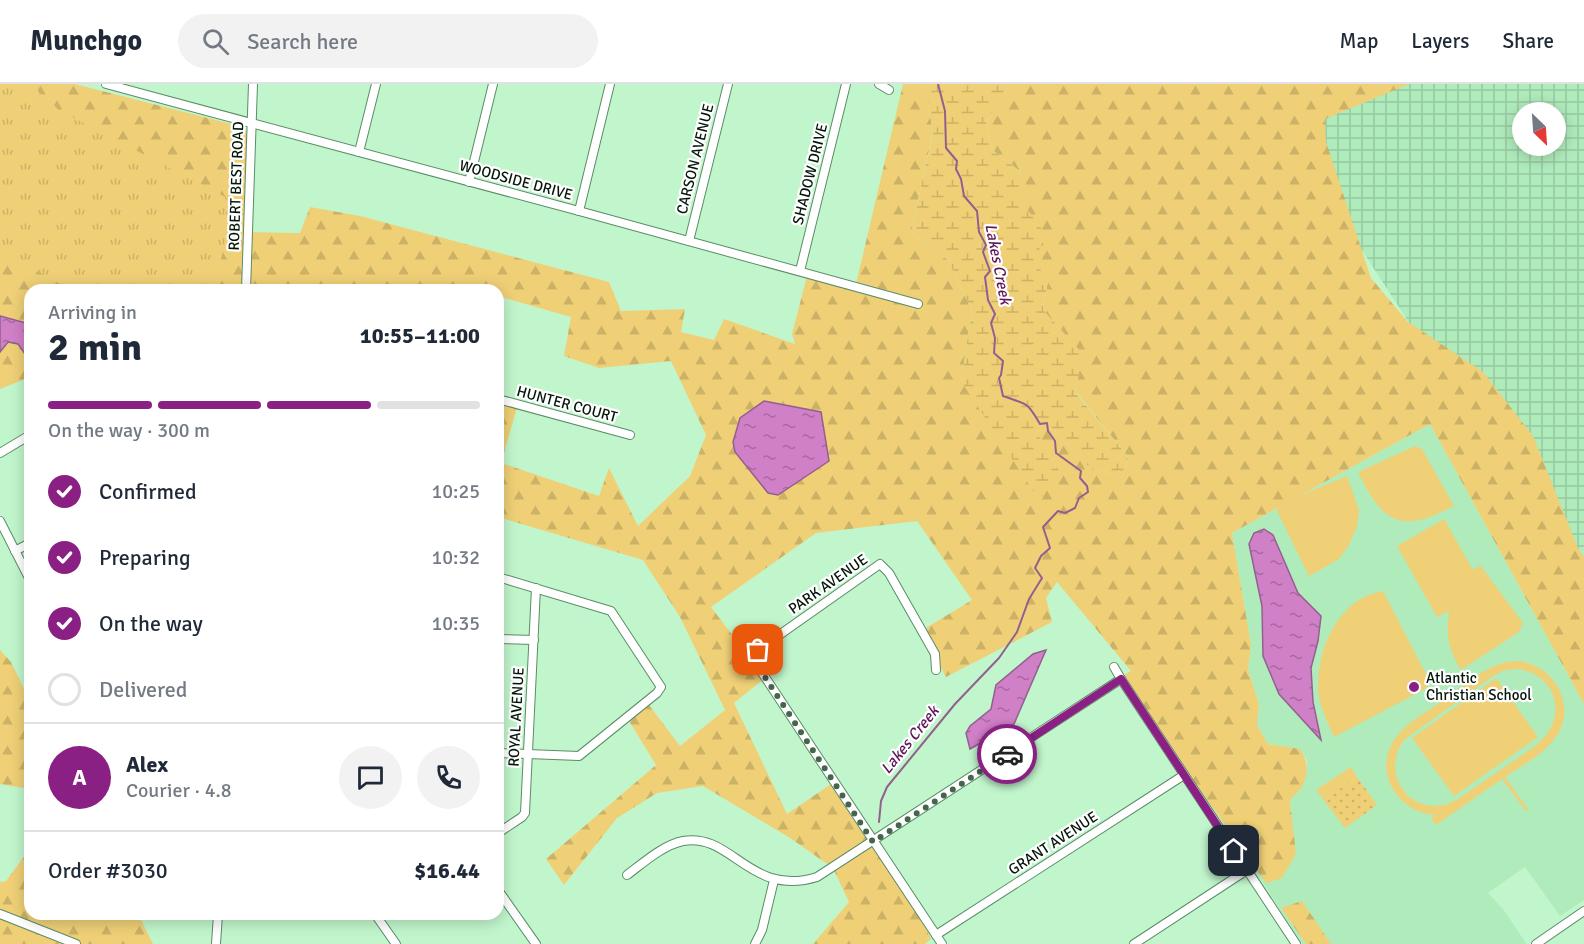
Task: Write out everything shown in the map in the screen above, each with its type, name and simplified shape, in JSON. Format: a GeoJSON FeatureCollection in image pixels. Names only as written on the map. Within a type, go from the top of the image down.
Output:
{"type":"FeatureCollection","features":[{"type":"Feature","properties":{"kind":"street","name":"ROBERT BEST ROAD"},"geometry":{"type":"LineString","coordinates":[[246,284],[253,84]]}},
{"type":"Feature","properties":{"kind":"street"},"geometry":{"type":"LineString","coordinates":[[358,152],[376,84]]}},
{"type":"Feature","properties":{"kind":"street"},"geometry":{"type":"LineString","coordinates":[[469,182],[493,84]]}},
{"type":"Feature","properties":{"kind":"street"},"geometry":{"type":"LineString","coordinates":[[579,211],[610,84]]}},
{"type":"Feature","properties":{"kind":"street","name":"CARSON AVENUE"},"geometry":{"type":"LineString","coordinates":[[689,241],[728,84]]}},
{"type":"Feature","properties":{"kind":"street","name":"SHADOW DRIVE"},"geometry":{"type":"LineString","coordinates":[[800,271],[846,84]]}},
{"type":"Feature","properties":{"kind":"street"},"geometry":{"type":"LineString","coordinates":[[879,84],[889,90]]}},
{"type":"Feature","properties":{"kind":"street","name":"WOODSIDE DRIVE"},"geometry":{"type":"LineString","coordinates":[[105,85],[918,304]]}},
{"type":"Feature","properties":{"kind":"street","name":"HUNTER COURT"},"geometry":{"type":"LineString","coordinates":[[504,401],[630,435]]}},
{"type":"Feature","properties":{"kind":"street"},"geometry":{"type":"LineString","coordinates":[[0,453],[24,439]]}},
{"type":"Feature","properties":{"kind":"street"},"geometry":{"type":"LineString","coordinates":[[0,522],[24,568]]}},
{"type":"Feature","properties":{"kind":"street"},"geometry":{"type":"LineString","coordinates":[[15,551],[24,546]]}},
{"type":"Feature","properties":{"kind":"street","name":"PARK AVENUE"},"geometry":{"type":"LineString","coordinates":[[873,842],[754,658],[758,650],[880,564],[887,570],[935,654],[936,670]]}},
{"type":"Feature","properties":{"kind":"street"},"geometry":{"type":"LineString","coordinates":[[504,579],[611,611],[661,687],[657,693],[579,756],[504,753]]}},
{"type":"Feature","properties":{"kind":"street","name":"ROYAL AVENUE"},"geometry":{"type":"LineString","coordinates":[[504,829],[525,813],[536,588]]}},
{"type":"Feature","properties":{"kind":"street"},"geometry":{"type":"LineString","coordinates":[[504,639],[534,640]]}},
{"type":"Feature","properties":{"kind":"street"},"geometry":{"type":"LineString","coordinates":[[1114,667],[1296,944]]}},
{"type":"Feature","properties":{"kind":"street"},"geometry":{"type":"LineString","coordinates":[[627,874],[672,845],[681,841],[694,840],[714,846],[756,873],[774,880],[799,882],[817,877],[1121,679]]}},
{"type":"Feature","properties":{"kind":"street","name":"GRANT AVENUE"},"geometry":{"type":"LineString","coordinates":[[936,935],[1184,775]]}},
{"type":"Feature","properties":{"kind":"street"},"geometry":{"type":"LineString","coordinates":[[873,842],[942,944]]}},
{"type":"Feature","properties":{"kind":"street"},"geometry":{"type":"LineString","coordinates":[[1134,944],[1247,870]]}},
{"type":"Feature","properties":{"kind":"street"},"geometry":{"type":"LineString","coordinates":[[755,944],[762,930],[774,880]]}},
{"type":"Feature","properties":{"kind":"street"},"geometry":{"type":"LineString","coordinates":[[504,899],[536,944]]}},
{"type":"Feature","properties":{"kind":"street"},"geometry":{"type":"LineString","coordinates":[[1536,944],[1584,910]]}},
{"type":"Feature","properties":{"kind":"street"},"geometry":{"type":"LineString","coordinates":[[0,914],[76,944]]}},
{"type":"Feature","properties":{"kind":"street"},"geometry":{"type":"LineString","coordinates":[[216,944],[218,920]]}},
{"type":"Feature","properties":{"kind":"street"},"geometry":{"type":"LineString","coordinates":[[380,920],[396,944]]}},
{"type":"Feature","properties":{"kind":"shaded area"},"geometry":{"type":"Polygon","coordinates":[[[1254,84],[1584,84],[1584,592],[1254,84]]]}},
{"type":"Feature","properties":{"kind":"shaded area","name":"Atlantic Christian School"},"geometry":{"type":"Polygon","coordinates":[[[1430,424],[1584,704],[1584,900],[1560,916],[1525,867],[1488,893],[1503,909],[1525,944],[1302,944],[1226,825],[1305,778],[1307,769],[1307,760],[1300,749],[1268,744],[1257,725],[1259,704],[1248,670],[1251,645],[1232,533],[1430,424]]]}},
{"type":"Feature","properties":{"kind":"green space"},"geometry":{"type":"Polygon","coordinates":[[[0,84],[67,84],[247,134],[241,284],[24,284],[24,308],[0,378],[0,84]]]}},
{"type":"Feature","properties":{"kind":"green space"},"geometry":{"type":"Polygon","coordinates":[[[31,84],[75,84],[243,127],[247,134],[244,232],[300,233],[310,207],[360,216],[609,282],[621,311],[685,309],[681,332],[714,340],[724,319],[795,344],[792,334],[808,272],[856,284],[903,84],[925,84],[933,132],[911,232],[948,260],[972,311],[961,381],[1059,471],[1037,434],[1051,427],[1091,469],[1123,477],[1128,457],[1076,392],[1081,353],[1043,310],[1048,281],[1031,257],[1048,238],[1018,198],[1021,172],[991,149],[986,123],[1009,84],[1409,84],[1325,119],[1326,142],[1371,278],[1407,321],[1483,372],[1533,436],[1578,548],[1584,557],[1584,704],[1430,424],[1232,533],[1251,645],[1248,670],[1259,704],[1257,725],[1268,744],[1300,749],[1306,764],[1305,781],[1290,802],[1296,854],[1282,878],[1266,883],[1120,677],[1131,671],[1057,582],[1046,598],[1052,622],[946,677],[921,631],[972,600],[917,521],[816,533],[711,607],[765,678],[734,703],[787,814],[834,782],[913,902],[931,939],[925,944],[813,944],[849,902],[833,868],[790,838],[703,786],[657,793],[617,818],[564,885],[546,859],[656,765],[626,716],[646,701],[680,746],[725,710],[680,617],[643,560],[504,519],[504,464],[599,496],[609,468],[638,526],[690,476],[706,435],[671,361],[599,368],[564,356],[571,317],[504,298],[504,284],[214,284],[231,221],[225,197],[59,110],[31,84]]]}},
{"type":"Feature","properties":{"kind":"green space"},"geometry":{"type":"Polygon","coordinates":[[[925,84],[1009,84],[986,123],[991,149],[1021,172],[1019,198],[1049,239],[1032,257],[1048,281],[1043,310],[1082,353],[1076,393],[1128,457],[1123,477],[1091,469],[1051,427],[1038,434],[1059,471],[1039,500],[961,381],[972,311],[948,260],[911,232],[933,133],[925,84]]]}},
{"type":"Feature","properties":{"kind":"green space"},"geometry":{"type":"Polygon","coordinates":[[[0,250],[60,284],[24,284],[24,379],[0,389],[0,250]]]}},
{"type":"Feature","properties":{"kind":"green space"},"geometry":{"type":"Polygon","coordinates":[[[504,400],[518,404],[504,453],[504,400]]]}},
{"type":"Feature","properties":{"kind":"green space"},"geometry":{"type":"Polygon","coordinates":[[[1415,446],[1422,449],[1454,506],[1420,520],[1396,519],[1385,513],[1376,503],[1358,472],[1415,446]]]}},
{"type":"Feature","properties":{"kind":"green space"},"geometry":{"type":"Polygon","coordinates":[[[1347,476],[1359,510],[1357,527],[1349,545],[1339,559],[1309,576],[1277,511],[1279,504],[1347,476]]]}},
{"type":"Feature","properties":{"kind":"green space"},"geometry":{"type":"Polygon","coordinates":[[[1444,519],[1473,570],[1480,565],[1523,623],[1519,632],[1461,670],[1449,642],[1449,611],[1437,617],[1397,546],[1444,519]]]}},
{"type":"Feature","properties":{"kind":"green space"},"geometry":{"type":"Polygon","coordinates":[[[1383,591],[1429,680],[1427,688],[1334,737],[1319,697],[1318,681],[1324,647],[1341,617],[1353,605],[1367,596],[1383,591]]]}},
{"type":"Feature","properties":{"kind":"green space"},"geometry":{"type":"Polygon","coordinates":[[[0,650],[11,662],[24,689],[24,788],[0,784],[0,650]]]}},
{"type":"Feature","properties":{"kind":"green space"},"geometry":{"type":"Polygon","coordinates":[[[1519,661],[1544,671],[1560,691],[1564,703],[1561,729],[1553,741],[1537,756],[1505,777],[1528,809],[1526,811],[1502,779],[1436,825],[1431,818],[1435,815],[1409,806],[1392,787],[1387,775],[1386,762],[1390,749],[1397,736],[1407,726],[1442,701],[1435,687],[1438,686],[1445,699],[1480,674],[1499,664],[1519,661]],[[1518,669],[1505,670],[1493,676],[1404,740],[1398,750],[1395,763],[1396,776],[1409,797],[1431,806],[1445,805],[1458,799],[1535,746],[1545,736],[1552,724],[1555,701],[1551,690],[1543,680],[1532,673],[1518,669]]]}},
{"type":"Feature","properties":{"kind":"green space"},"geometry":{"type":"Polygon","coordinates":[[[1496,678],[1538,737],[1454,796],[1412,738],[1496,678]]]}},
{"type":"Feature","properties":{"kind":"green space"},"geometry":{"type":"Polygon","coordinates":[[[1351,767],[1357,777],[1325,799],[1325,802],[1316,790],[1351,767]]]}},
{"type":"Feature","properties":{"kind":"green space"},"geometry":{"type":"Polygon","coordinates":[[[1357,777],[1377,805],[1345,828],[1325,799],[1357,777]]]}},
{"type":"Feature","properties":{"kind":"green space"},"geometry":{"type":"Polygon","coordinates":[[[24,857],[24,920],[141,920],[153,944],[0,944],[0,882],[6,881],[24,857]]]}},
{"type":"Feature","properties":{"kind":"green space"},"geometry":{"type":"Polygon","coordinates":[[[1302,901],[1331,944],[1306,944],[1281,908],[1302,901]]]}},
{"type":"Feature","properties":{"kind":"water"},"geometry":{"type":"Polygon","coordinates":[[[0,316],[24,322],[24,352],[18,344],[8,342],[0,352],[0,316]]]}},
{"type":"Feature","properties":{"kind":"water"},"geometry":{"type":"Polygon","coordinates":[[[764,401],[821,412],[829,461],[778,495],[768,493],[735,452],[733,442],[740,418],[764,401]]]}},
{"type":"Feature","properties":{"kind":"water"},"geometry":{"type":"Polygon","coordinates":[[[1264,529],[1273,535],[1298,593],[1321,616],[1311,668],[1313,702],[1321,740],[1279,694],[1263,656],[1262,606],[1249,544],[1254,533],[1264,529]]]}},
{"type":"Feature","properties":{"kind":"water"},"geometry":{"type":"Polygon","coordinates":[[[1046,650],[1014,724],[970,749],[966,733],[970,726],[991,709],[996,685],[1033,654],[1046,650]]]}},
{"type":"Feature","properties":{"kind":"waterway","name":"Lakes Creek"},"geometry":{"type":"LineString","coordinates":[[879,822],[881,801],[887,787],[955,704],[999,658],[1017,632],[1029,599],[1042,578],[1035,568],[1041,556],[1050,548],[1043,527],[1058,511],[1065,513],[1075,508],[1079,498],[1088,492],[1087,486],[1080,478],[1081,471],[1056,453],[1055,441],[1048,431],[1047,423],[1040,424],[1032,411],[1022,402],[1003,396],[999,378],[1003,361],[994,353],[995,338],[991,323],[995,314],[988,300],[985,277],[990,271],[983,252],[986,245],[979,232],[977,211],[964,196],[961,179],[956,169],[957,161],[946,148],[945,111],[938,84]]}},
{"type":"Feature","properties":{"kind":"way so far"},"geometry":{"type":"LineString","coordinates":[[758,650],[754,656],[755,662],[873,842],[1007,754]]}},
{"type":"Feature","properties":{"kind":"place","name":"Atlantic Christian School"},"geometry":{"type":"Point","coordinates":[1414,687]}},
{"type":"Feature","properties":{"kind":"route"},"geometry":{"type":"LineString","coordinates":[[1007,754],[1121,679],[1234,851]]}}]}
